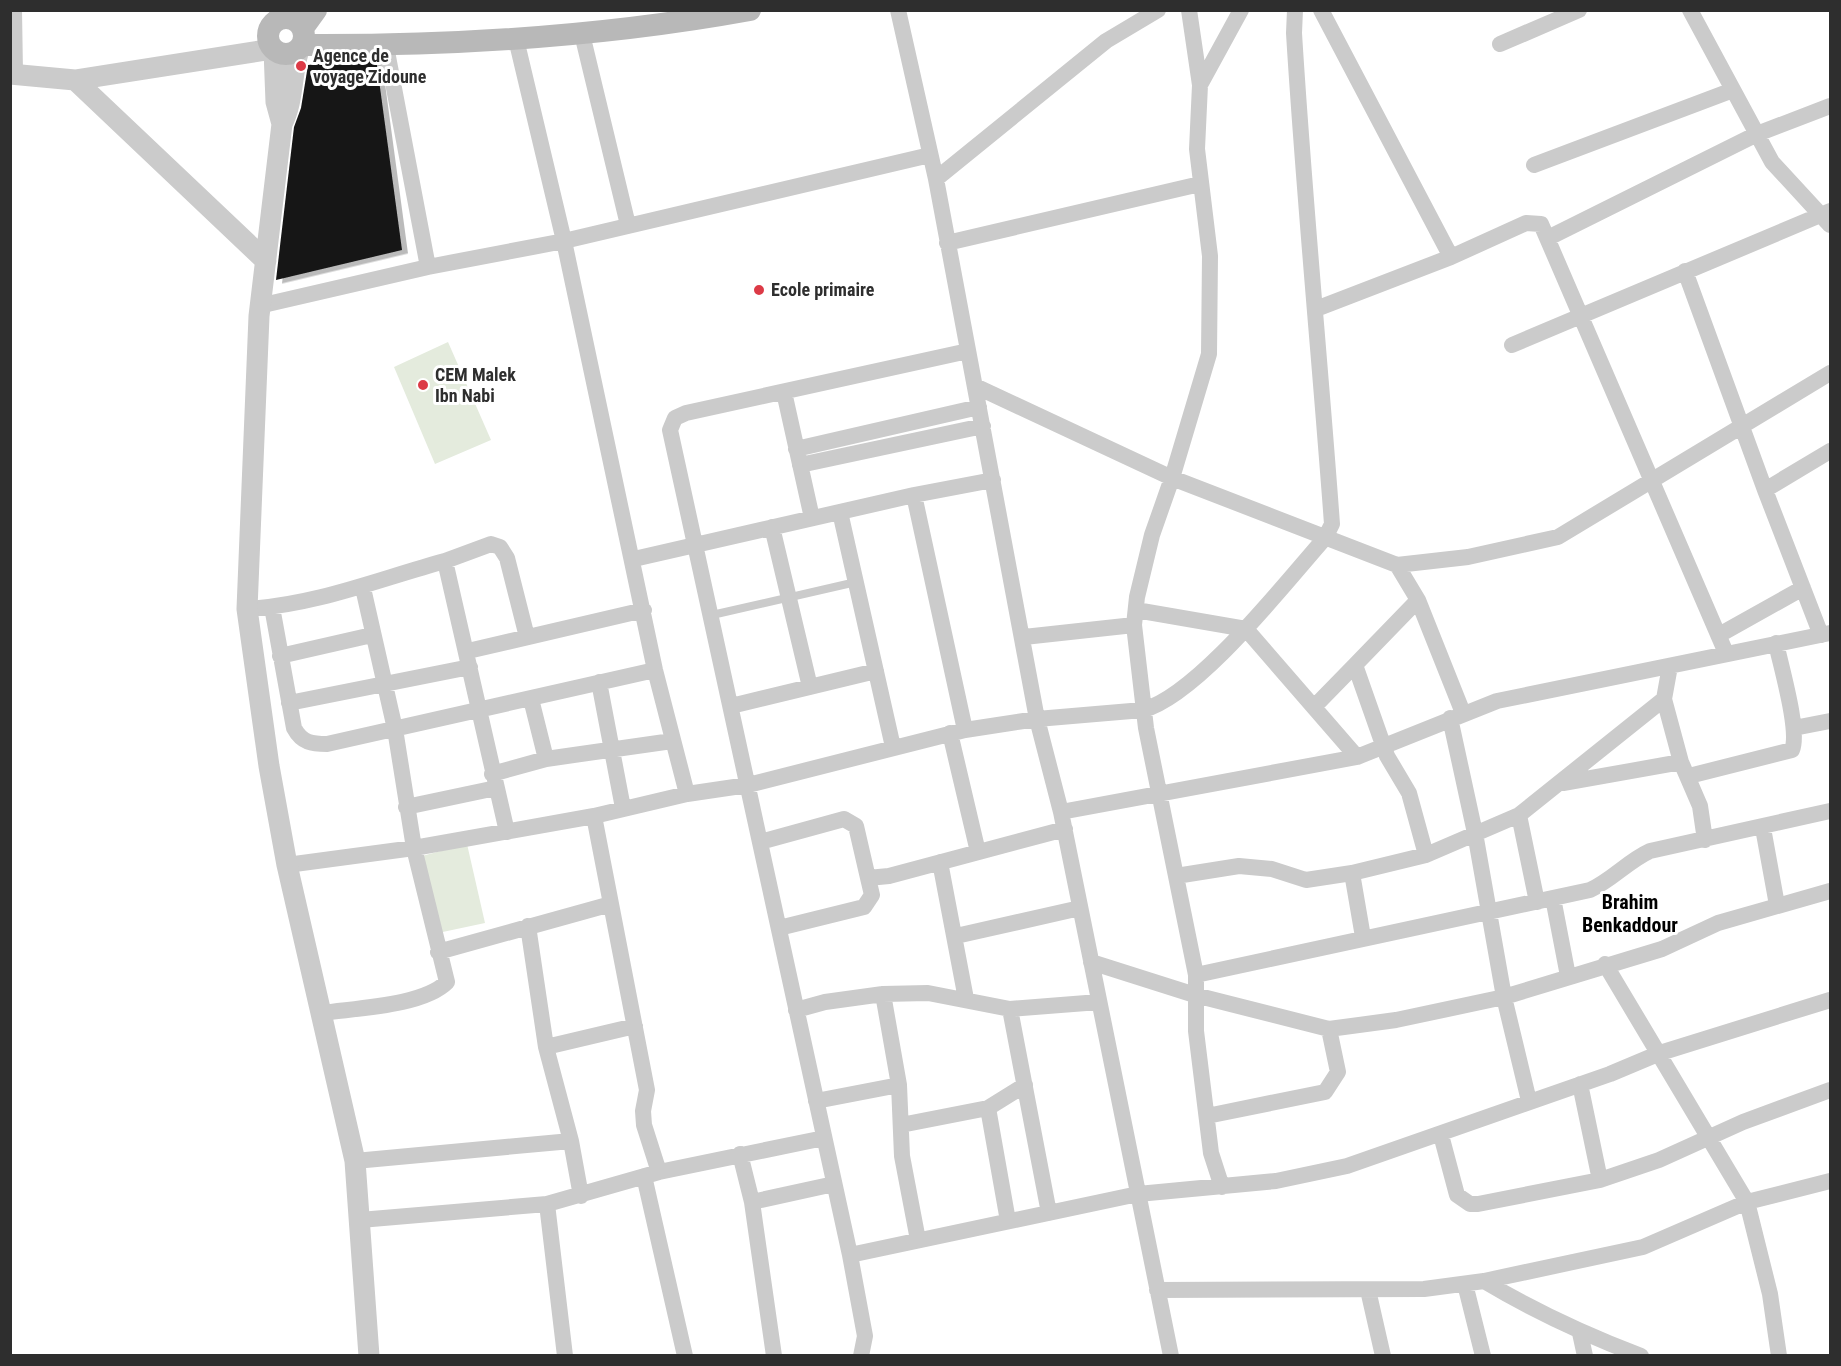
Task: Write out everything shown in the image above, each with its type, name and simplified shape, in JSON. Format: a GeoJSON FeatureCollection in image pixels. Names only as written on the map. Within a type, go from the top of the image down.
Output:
{"type":"FeatureCollection","features":[{"type":"Feature","properties":{"kind":"main road"},"geometry":{"type":"LineString","coordinates":[[299,27],[284,55],[274,50],[268,39],[270,27],[299,27],[386,46],[582,34],[750,10]]}},
{"type":"Feature","properties":{"kind":"street"},"geometry":{"type":"LineString","coordinates":[[14,10],[13,73],[75,80],[274,50],[276,102],[282,124]]}},
{"type":"Feature","properties":{"kind":"street"},"geometry":{"type":"LineString","coordinates":[[898,10],[936,179],[1024,637],[1037,719],[1065,829],[1157,1290],[1166,1355]]}},
{"type":"Feature","properties":{"kind":"street"},"geometry":{"type":"LineString","coordinates":[[936,179],[1106,41],[1158,10]]}},
{"type":"Feature","properties":{"kind":"street"},"geometry":{"type":"LineString","coordinates":[[1189,10],[1200,85],[1197,149],[1210,256],[1209,354],[1172,478],[1152,535],[1137,597],[1135,618],[1143,710],[1196,975],[1196,1031],[1211,1154],[1222,1187]]}},
{"type":"Feature","properties":{"kind":"street"},"geometry":{"type":"LineString","coordinates":[[1200,85],[1241,10]]}},
{"type":"Feature","properties":{"kind":"street"},"geometry":{"type":"LineString","coordinates":[[287,865],[414,848],[594,816],[687,794],[748,785],[957,732],[1037,719],[1143,710],[1158,706],[1175,695],[1246,629],[1325,538],[1332,524],[1316,309],[1302,170],[1294,33],[1295,10]]}},
{"type":"Feature","properties":{"kind":"street"},"geometry":{"type":"LineString","coordinates":[[1322,10],[1451,257]]}},
{"type":"Feature","properties":{"kind":"street"},"geometry":{"type":"LineString","coordinates":[[1500,44],[1579,10]]}},
{"type":"Feature","properties":{"kind":"street"},"geometry":{"type":"LineString","coordinates":[[1512,345],[1582,318],[1685,271],[1827,217],[1772,162],[1690,10]]}},
{"type":"Feature","properties":{"kind":"street"},"geometry":{"type":"LineString","coordinates":[[299,27],[290,106],[282,124],[260,306],[247,609],[269,766],[287,865],[355,1161],[369,1356]]}},
{"type":"Feature","properties":{"kind":"street"},"geometry":{"type":"LineString","coordinates":[[582,34],[628,225]]}},
{"type":"Feature","properties":{"kind":"street"},"geometry":{"type":"LineString","coordinates":[[516,39],[564,241],[634,559],[655,670],[687,794]]}},
{"type":"Feature","properties":{"kind":"street"},"geometry":{"type":"LineString","coordinates":[[386,46],[428,267]]}},
{"type":"Feature","properties":{"kind":"street"},"geometry":{"type":"LineString","coordinates":[[75,80],[266,261]]}},
{"type":"Feature","properties":{"kind":"street"},"geometry":{"type":"LineString","coordinates":[[1534,165],[1733,90]]}},
{"type":"Feature","properties":{"kind":"street"},"geometry":{"type":"LineString","coordinates":[[1548,238],[1756,134],[1830,106]]}},
{"type":"Feature","properties":{"kind":"street"},"geometry":{"type":"LineString","coordinates":[[260,306],[428,267],[564,241],[930,155]]}},
{"type":"Feature","properties":{"kind":"street"},"geometry":{"type":"LineString","coordinates":[[947,243],[1200,184]]}},
{"type":"Feature","properties":{"kind":"street"},"geometry":{"type":"LineString","coordinates":[[1316,309],[1451,257],[1531,221],[1541,224],[1726,652]]}},
{"type":"Feature","properties":{"kind":"street"},"geometry":{"type":"LineString","coordinates":[[1061,812],[1358,757],[1411,738],[1457,716],[1497,701],[1670,666],[1726,652],[1826,634],[1803,588],[1685,271]]}},
{"type":"Feature","properties":{"kind":"street"},"geometry":{"type":"LineString","coordinates":[[861,1356],[865,1336],[850,1255],[670,430],[672,423],[686,413],[968,351]]}},
{"type":"Feature","properties":{"kind":"street"},"geometry":{"type":"LineString","coordinates":[[975,386],[1172,478],[1397,565],[1468,558],[1558,537],[1830,373]]}},
{"type":"Feature","properties":{"kind":"street"},"geometry":{"type":"LineString","coordinates":[[784,392],[812,518]]}},
{"type":"Feature","properties":{"kind":"street"},"geometry":{"type":"LineString","coordinates":[[798,457],[979,406]]}},
{"type":"Feature","properties":{"kind":"street"},"geometry":{"type":"LineString","coordinates":[[798,457],[983,426]]}},
{"type":"Feature","properties":{"kind":"street"},"geometry":{"type":"LineString","coordinates":[[1765,490],[1830,451]]}},
{"type":"Feature","properties":{"kind":"street"},"geometry":{"type":"LineString","coordinates":[[634,559],[914,495],[993,480]]}},
{"type":"Feature","properties":{"kind":"street"},"geometry":{"type":"LineString","coordinates":[[914,495],[978,852]]}},
{"type":"Feature","properties":{"kind":"street"},"geometry":{"type":"LineString","coordinates":[[840,512],[893,747]]}},
{"type":"Feature","properties":{"kind":"street"},"geometry":{"type":"LineString","coordinates":[[772,527],[810,687]]}},
{"type":"Feature","properties":{"kind":"street"},"geometry":{"type":"LineString","coordinates":[[247,609],[272,607],[363,588],[491,544],[500,547],[507,558],[527,637]]}},
{"type":"Feature","properties":{"kind":"street"},"geometry":{"type":"LineString","coordinates":[[445,561],[507,832]]}},
{"type":"Feature","properties":{"kind":"street"},"geometry":{"type":"LineString","coordinates":[[1397,565],[1418,600],[1457,716],[1488,913],[1504,997],[1528,1101]]}},
{"type":"Feature","properties":{"kind":"street"},"geometry":{"type":"LineString","coordinates":[[321,1013],[415,999],[440,989],[447,982],[414,848],[394,729],[363,588]]}},
{"type":"Feature","properties":{"kind":"street"},"geometry":{"type":"LineString","coordinates":[[1719,635],[1803,588]]}},
{"type":"Feature","properties":{"kind":"street"},"geometry":{"type":"LineString","coordinates":[[1314,707],[1418,600]]}},
{"type":"Feature","properties":{"kind":"street"},"geometry":{"type":"LineString","coordinates":[[272,607],[297,735],[312,744],[327,744],[655,670]]}},
{"type":"Feature","properties":{"kind":"street"},"geometry":{"type":"LineString","coordinates":[[289,703],[384,684],[469,659],[527,637],[644,610]]}},
{"type":"Feature","properties":{"kind":"street"},"geometry":{"type":"LineString","coordinates":[[1024,637],[1135,618],[1246,629],[1358,757]]}},
{"type":"Feature","properties":{"kind":"street"},"geometry":{"type":"LineString","coordinates":[[280,656],[372,635]]}},
{"type":"Feature","properties":{"kind":"street"},"geometry":{"type":"LineString","coordinates":[[1562,783],[1685,769],[1792,750],[1795,743],[1794,728],[1776,643]]}},
{"type":"Feature","properties":{"kind":"street"},"geometry":{"type":"LineString","coordinates":[[1355,665],[1392,766],[1409,793],[1426,855]]}},
{"type":"Feature","properties":{"kind":"street"},"geometry":{"type":"LineString","coordinates":[[1670,666],[1664,699],[1685,769],[1700,806],[1705,840]]}},
{"type":"Feature","properties":{"kind":"street"},"geometry":{"type":"LineString","coordinates":[[731,706],[876,671]]}},
{"type":"Feature","properties":{"kind":"street"},"geometry":{"type":"LineString","coordinates":[[599,682],[622,808]]}},
{"type":"Feature","properties":{"kind":"street"},"geometry":{"type":"LineString","coordinates":[[531,699],[546,759]]}},
{"type":"Feature","properties":{"kind":"street"},"geometry":{"type":"LineString","coordinates":[[1176,876],[1239,866],[1272,869],[1306,880],[1352,873],[1426,855],[1519,815],[1562,783],[1664,699]]}},
{"type":"Feature","properties":{"kind":"street"},"geometry":{"type":"LineString","coordinates":[[1794,728],[1830,721]]}},
{"type":"Feature","properties":{"kind":"street"},"geometry":{"type":"LineString","coordinates":[[406,807],[494,781],[546,759],[672,741]]}},
{"type":"Feature","properties":{"kind":"street"},"geometry":{"type":"LineString","coordinates":[[1196,975],[1363,937],[1488,913],[1590,890],[1605,883],[1638,857],[1650,851],[1763,828],[1830,811]]}},
{"type":"Feature","properties":{"kind":"street"},"geometry":{"type":"LineString","coordinates":[[1519,815],[1568,976]]}},
{"type":"Feature","properties":{"kind":"street"},"geometry":{"type":"LineString","coordinates":[[594,816],[647,1090],[643,1111],[644,1125],[685,1356]]}},
{"type":"Feature","properties":{"kind":"street"},"geometry":{"type":"LineString","coordinates":[[760,842],[839,819],[851,822],[855,826],[872,895],[864,907],[779,928]]}},
{"type":"Feature","properties":{"kind":"street"},"geometry":{"type":"LineString","coordinates":[[1763,828],[1778,905]]}},
{"type":"Feature","properties":{"kind":"street"},"geometry":{"type":"LineString","coordinates":[[868,878],[889,876],[1065,829]]}},
{"type":"Feature","properties":{"kind":"street"},"geometry":{"type":"LineString","coordinates":[[940,862],[956,936],[966,999]]}},
{"type":"Feature","properties":{"kind":"street"},"geometry":{"type":"LineString","coordinates":[[1352,873],[1363,937]]}},
{"type":"Feature","properties":{"kind":"street"},"geometry":{"type":"LineString","coordinates":[[1091,962],[1195,995],[1329,1029],[1396,1020],[1504,997],[1605,964],[1662,949],[1718,923],[1830,891]]}},
{"type":"Feature","properties":{"kind":"street"},"geometry":{"type":"LineString","coordinates":[[438,952],[611,904]]}},
{"type":"Feature","properties":{"kind":"street"},"geometry":{"type":"LineString","coordinates":[[956,936],[1080,908]]}},
{"type":"Feature","properties":{"kind":"street"},"geometry":{"type":"LineString","coordinates":[[528,926],[546,1047],[571,1141],[581,1196]]}},
{"type":"Feature","properties":{"kind":"street"},"geometry":{"type":"LineString","coordinates":[[1605,964],[1747,1202],[1770,1294],[1779,1356]]}},
{"type":"Feature","properties":{"kind":"street"},"geometry":{"type":"LineString","coordinates":[[796,1010],[825,1002],[883,994],[928,993],[1010,1009],[1099,1002]]}},
{"type":"Feature","properties":{"kind":"street"},"geometry":{"type":"LineString","coordinates":[[883,994],[899,1085],[902,1156],[918,1240]]}},
{"type":"Feature","properties":{"kind":"street"},"geometry":{"type":"LineString","coordinates":[[850,1255],[1138,1194],[1275,1181],[1347,1166],[1441,1135],[1660,1053],[1830,1000]]}},
{"type":"Feature","properties":{"kind":"street"},"geometry":{"type":"LineString","coordinates":[[1010,1009],[1050,1213]]}},
{"type":"Feature","properties":{"kind":"street"},"geometry":{"type":"LineString","coordinates":[[546,1047],[635,1026]]}},
{"type":"Feature","properties":{"kind":"street"},"geometry":{"type":"LineString","coordinates":[[1207,1116],[1325,1092],[1338,1072],[1329,1029]]}},
{"type":"Feature","properties":{"kind":"street"},"geometry":{"type":"LineString","coordinates":[[1580,1084],[1600,1179]]}},
{"type":"Feature","properties":{"kind":"street"},"geometry":{"type":"LineString","coordinates":[[816,1101],[899,1085]]}},
{"type":"Feature","properties":{"kind":"street"},"geometry":{"type":"LineString","coordinates":[[901,1125],[988,1108],[1025,1085]]}},
{"type":"Feature","properties":{"kind":"street"},"geometry":{"type":"LineString","coordinates":[[1441,1135],[1457,1195],[1470,1204],[1600,1179],[1659,1160],[1794,1102],[1830,1090]]}},
{"type":"Feature","properties":{"kind":"street"},"geometry":{"type":"LineString","coordinates":[[988,1108],[1008,1221]]}},
{"type":"Feature","properties":{"kind":"street"},"geometry":{"type":"LineString","coordinates":[[360,1220],[547,1204],[651,1174],[824,1138]]}},
{"type":"Feature","properties":{"kind":"street"},"geometry":{"type":"LineString","coordinates":[[355,1161],[571,1141]]}},
{"type":"Feature","properties":{"kind":"street"},"geometry":{"type":"LineString","coordinates":[[740,1154],[752,1202],[774,1356]]}},
{"type":"Feature","properties":{"kind":"street"},"geometry":{"type":"LineString","coordinates":[[1157,1290],[1424,1289],[1484,1281],[1643,1247],[1747,1202],[1830,1181]]}},
{"type":"Feature","properties":{"kind":"street"},"geometry":{"type":"LineString","coordinates":[[752,1202],[834,1184]]}},
{"type":"Feature","properties":{"kind":"street"},"geometry":{"type":"LineString","coordinates":[[547,1204],[565,1356]]}},
{"type":"Feature","properties":{"kind":"street"},"geometry":{"type":"LineString","coordinates":[[1484,1281],[1523,1304],[1580,1332],[1641,1356]]}},
{"type":"Feature","properties":{"kind":"street"},"geometry":{"type":"LineString","coordinates":[[1465,1284],[1483,1356]]}},
{"type":"Feature","properties":{"kind":"street"},"geometry":{"type":"LineString","coordinates":[[1368,1290],[1383,1356]]}},
{"type":"Feature","properties":{"kind":"street"},"geometry":{"type":"LineString","coordinates":[[1580,1332],[1585,1356]]}},
{"type":"Feature","properties":{"kind":"lane"},"geometry":{"type":"LineString","coordinates":[[712,615],[855,582]]}},
{"type":"Feature","properties":{"kind":"shaded area"},"geometry":{"type":"Polygon","coordinates":[[[448,342],[491,440],[435,464],[394,367],[448,342]]]}},
{"type":"Feature","properties":{"kind":"shaded area"},"geometry":{"type":"Polygon","coordinates":[[[467,844],[485,923],[438,933],[422,856],[467,844]]]}},
{"type":"Feature","properties":{"kind":"building"},"geometry":{"type":"Polygon","coordinates":[[[376,58],[402,250],[276,280],[294,127],[301,108],[308,65],[376,58]]]}},
{"type":"Feature","properties":{"kind":"place","name":"Agence de voyage Zidoune"},"geometry":{"type":"Point","coordinates":[301,66]}},
{"type":"Feature","properties":{"kind":"place","name":"Ecole primaire"},"geometry":{"type":"Point","coordinates":[759,290]}},
{"type":"Feature","properties":{"kind":"place","name":"CEM Malek Ibn Nabi"},"geometry":{"type":"Point","coordinates":[423,385]}},
{"type":"Feature","properties":{"kind":"district","name":"Brahim Benkaddour"},"geometry":{"type":"Point","coordinates":[1630,914]}}]}
